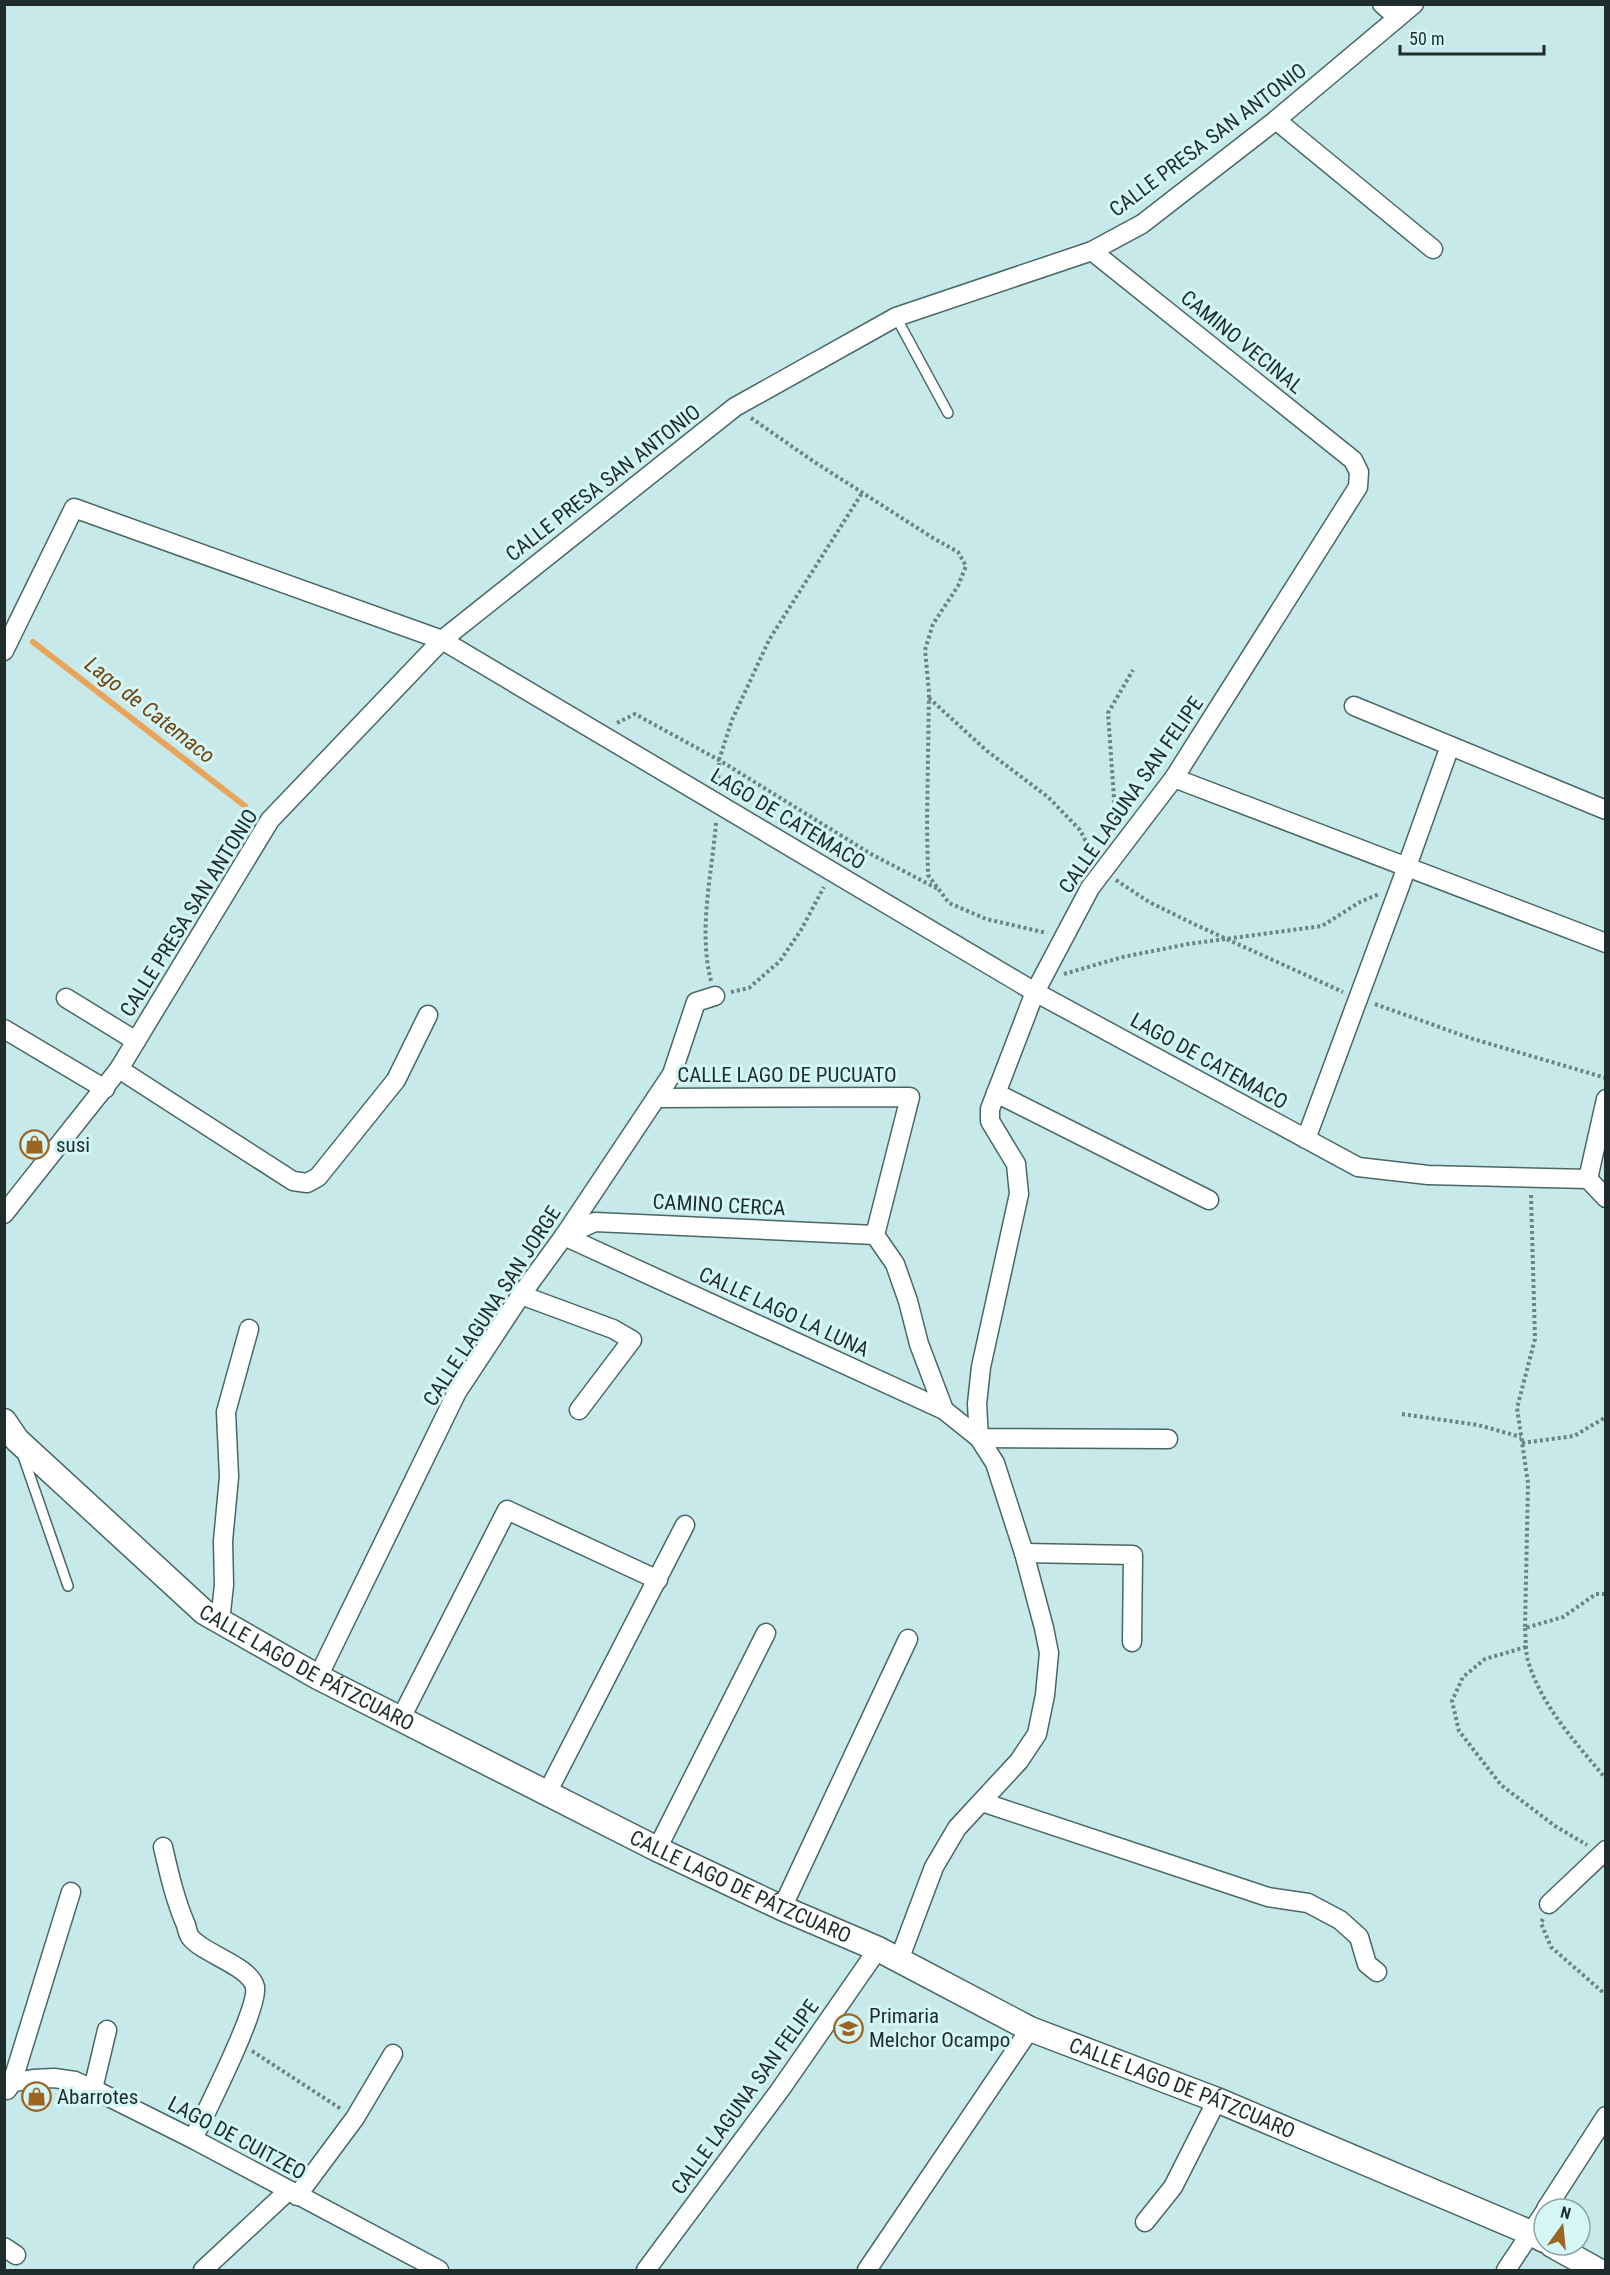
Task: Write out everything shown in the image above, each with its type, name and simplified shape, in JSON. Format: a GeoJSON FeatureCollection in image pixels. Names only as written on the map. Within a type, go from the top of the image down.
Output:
{"type":"FeatureCollection","features":[{"type":"Feature","properties":{"kind":"street"},"geometry":{"type":"LineString","coordinates":[[1382,4],[1397,17]]}},
{"type":"Feature","properties":{"kind":"street","name":"CALLE PRESA SAN ANTONIO"},"geometry":{"type":"LineString","coordinates":[[4,1214],[119,1069],[270,820],[442,640],[735,407],[896,317],[1092,251],[1142,224],[1276,120],[1414,4]]}},
{"type":"Feature","properties":{"kind":"street"},"geometry":{"type":"LineString","coordinates":[[1276,120],[1433,249]]}},
{"type":"Feature","properties":{"kind":"street","name":"CAMINO VECINAL"},"geometry":{"type":"LineString","coordinates":[[1092,251],[1353,460],[1359,472]]}},
{"type":"Feature","properties":{"kind":"street","name":"CALLE LAGUNA SAN FELIPE"},"geometry":{"type":"LineString","coordinates":[[653,2268],[780,2090],[889,1955],[934,1867],[957,1828],[1019,1761],[1037,1734],[1045,1695],[1049,1653],[1024,1553],[995,1463],[979,1438],[977,1404],[981,1366],[1019,1194],[1016,1164],[990,1121],[990,1109],[1037,986],[1090,888],[1174,778],[1358,487],[1359,472]]}},
{"type":"Feature","properties":{"kind":"street","name":"LAGO DE CATEMACO"},"geometry":{"type":"LineString","coordinates":[[7,642],[74,507],[442,640],[832,872],[1358,1167],[1428,1175],[1588,1179]]}},
{"type":"Feature","properties":{"kind":"street"},"geometry":{"type":"LineString","coordinates":[[1354,706],[1605,810]]}},
{"type":"Feature","properties":{"kind":"street"},"geometry":{"type":"LineString","coordinates":[[1306,1139],[1450,746]]}},
{"type":"Feature","properties":{"kind":"street"},"geometry":{"type":"LineString","coordinates":[[1174,778],[1404,875],[1605,943]]}},
{"type":"Feature","properties":{"kind":"street","name":"CALLE LAGUNA SAN JORGE"},"geometry":{"type":"LineString","coordinates":[[318,1677],[457,1392],[672,1074],[696,1002],[715,996]]}},
{"type":"Feature","properties":{"kind":"street"},"geometry":{"type":"LineString","coordinates":[[66,998],[136,1041]]}},
{"type":"Feature","properties":{"kind":"street"},"geometry":{"type":"LineString","coordinates":[[119,1069],[293,1181],[307,1183],[318,1177],[396,1080],[428,1015]]}},
{"type":"Feature","properties":{"kind":"street"},"geometry":{"type":"LineString","coordinates":[[4,1029],[105,1089]]}},
{"type":"Feature","properties":{"kind":"street"},"geometry":{"type":"LineString","coordinates":[[996,1093],[1209,1200]]}},
{"type":"Feature","properties":{"kind":"street","name":"CALLE LAGO DE PUCUATO"},"geometry":{"type":"LineString","coordinates":[[656,1098],[910,1097],[875,1235]]}},
{"type":"Feature","properties":{"kind":"street"},"geometry":{"type":"LineString","coordinates":[[1605,1099],[1588,1179],[1605,1198]]}},
{"type":"Feature","properties":{"kind":"street","name":"CAMINO CERCA"},"geometry":{"type":"LineString","coordinates":[[564,1236],[595,1222],[875,1235]]}},
{"type":"Feature","properties":{"kind":"street"},"geometry":{"type":"LineString","coordinates":[[875,1235],[895,1264],[919,1344],[944,1410]]}},
{"type":"Feature","properties":{"kind":"street","name":"CALLE LAGO LA LUNA"},"geometry":{"type":"LineString","coordinates":[[564,1236],[944,1410],[979,1438]]}},
{"type":"Feature","properties":{"kind":"street"},"geometry":{"type":"LineString","coordinates":[[521,1295],[612,1329],[632,1340],[579,1410]]}},
{"type":"Feature","properties":{"kind":"street"},"geometry":{"type":"LineString","coordinates":[[220,1621],[224,1586],[223,1541],[229,1477],[226,1412],[249,1329]]}},
{"type":"Feature","properties":{"kind":"street","name":"CALLE LAGO DE PÁTZCUARO"},"geometry":{"type":"LineString","coordinates":[[11,1431],[204,1612],[318,1677],[657,1849],[889,1955],[1030,2029],[1217,2100],[1532,2235]]}},
{"type":"Feature","properties":{"kind":"street"},"geometry":{"type":"LineString","coordinates":[[979,1438],[1168,1439]]}},
{"type":"Feature","properties":{"kind":"street"},"geometry":{"type":"LineString","coordinates":[[400,1718],[507,1510],[658,1580]]}},
{"type":"Feature","properties":{"kind":"street"},"geometry":{"type":"LineString","coordinates":[[547,1793],[685,1525]]}},
{"type":"Feature","properties":{"kind":"street"},"geometry":{"type":"LineString","coordinates":[[1024,1553],[1133,1555],[1132,1642]]}},
{"type":"Feature","properties":{"kind":"street"},"geometry":{"type":"LineString","coordinates":[[657,1849],[766,1632]]}},
{"type":"Feature","properties":{"kind":"street"},"geometry":{"type":"LineString","coordinates":[[782,1908],[908,1640]]}},
{"type":"Feature","properties":{"kind":"street"},"geometry":{"type":"LineString","coordinates":[[982,1802],[1268,1898],[1308,1904],[1340,1920],[1359,1937],[1367,1965],[1377,1972]]}},
{"type":"Feature","properties":{"kind":"street"},"geometry":{"type":"LineString","coordinates":[[163,1846],[178,1907],[191,1938],[251,1979],[255,1989],[253,2004],[238,2042],[194,2139]]}},
{"type":"Feature","properties":{"kind":"street"},"geometry":{"type":"LineString","coordinates":[[1549,1904],[1604,1852]]}},
{"type":"Feature","properties":{"kind":"street"},"geometry":{"type":"LineString","coordinates":[[7,2087],[71,1892]]}},
{"type":"Feature","properties":{"kind":"street"},"geometry":{"type":"LineString","coordinates":[[867,2271],[1030,2029]]}},
{"type":"Feature","properties":{"kind":"street"},"geometry":{"type":"LineString","coordinates":[[93,2089],[108,2030]]}},
{"type":"Feature","properties":{"kind":"street"},"geometry":{"type":"LineString","coordinates":[[203,2271],[292,2193],[355,2118],[393,2054]]}},
{"type":"Feature","properties":{"kind":"street","name":"LAGO DE CUITZEO"},"geometry":{"type":"LineString","coordinates":[[7,2087],[54,2078],[75,2081],[194,2139],[439,2271]]}},
{"type":"Feature","properties":{"kind":"street"},"geometry":{"type":"LineString","coordinates":[[1145,2222],[1173,2187],[1217,2100]]}},
{"type":"Feature","properties":{"kind":"street"},"geometry":{"type":"LineString","coordinates":[[1554,2197],[1605,2116]]}},
{"type":"Feature","properties":{"kind":"street"},"geometry":{"type":"LineString","coordinates":[[1506,2271],[1532,2242]]}},
{"type":"Feature","properties":{"kind":"street"},"geometry":{"type":"LineString","coordinates":[[1573,2257],[1597,2271]]}},
{"type":"Feature","properties":{"kind":"lane"},"geometry":{"type":"LineString","coordinates":[[896,317],[948,413]]}},
{"type":"Feature","properties":{"kind":"lane"},"geometry":{"type":"LineString","coordinates":[[11,1431],[68,1586]]}},
{"type":"Feature","properties":{"kind":"path"},"geometry":{"type":"LineString","coordinates":[[735,407],[862,492],[958,552],[966,566],[958,586],[933,624],[925,650],[929,698],[928,875],[950,903],[986,919],[1064,936]]}},
{"type":"Feature","properties":{"kind":"path"},"geometry":{"type":"LineString","coordinates":[[832,872],[801,930],[780,961],[749,988],[715,996],[707,967],[705,935],[719,760],[732,720],[769,640],[862,492]]}},
{"type":"Feature","properties":{"kind":"path"},"geometry":{"type":"LineString","coordinates":[[1121,848],[1115,824],[1107,713],[1133,670]]}},
{"type":"Feature","properties":{"kind":"path"},"geometry":{"type":"LineString","coordinates":[[929,698],[987,751],[1048,797],[1080,830],[1103,871]]}},
{"type":"Feature","properties":{"kind":"path"},"geometry":{"type":"LineString","coordinates":[[597,732],[635,714],[719,760],[871,854],[939,890]]}},
{"type":"Feature","properties":{"kind":"path"},"geometry":{"type":"LineString","coordinates":[[1037,986],[1123,957],[1226,937],[1322,926],[1404,875]]}},
{"type":"Feature","properties":{"kind":"path"},"geometry":{"type":"LineString","coordinates":[[1530,1176],[1535,1339],[1517,1408],[1528,1484],[1526,1647],[1528,1662],[1538,1687],[1570,1737],[1605,1779]]}},
{"type":"Feature","properties":{"kind":"path"},"geometry":{"type":"LineString","coordinates":[[1402,1414],[1478,1425],[1521,1437]]}},
{"type":"Feature","properties":{"kind":"path"},"geometry":{"type":"LineString","coordinates":[[1522,1443],[1574,1436],[1605,1417]]}},
{"type":"Feature","properties":{"kind":"path"},"geometry":{"type":"LineString","coordinates":[[1525,1628],[1563,1617],[1596,1594],[1605,1594]]}},
{"type":"Feature","properties":{"kind":"path"},"geometry":{"type":"LineString","coordinates":[[1526,1647],[1485,1659],[1463,1677],[1452,1701],[1459,1731],[1501,1785],[1555,1826],[1604,1852]]}},
{"type":"Feature","properties":{"kind":"path"},"geometry":{"type":"LineString","coordinates":[[1549,1904],[1541,1923],[1551,1947],[1605,1995]]}},
{"type":"Feature","properties":{"kind":"path"},"geometry":{"type":"LineString","coordinates":[[238,2042],[355,2118]]}},
{"type":"Feature","properties":{"kind":"waterway","name":"Lago de Catemaco"},"geometry":{"type":"LineString","coordinates":[[33,642],[245,806]]}},
{"type":"Feature","properties":{"kind":"place","name":"susi"},"geometry":{"type":"Point","coordinates":[35,1145]}},
{"type":"Feature","properties":{"kind":"place","name":"Primaria Melchor Ocampo"},"geometry":{"type":"Point","coordinates":[848,2028]}},
{"type":"Feature","properties":{"kind":"place","name":"Abarrotes"},"geometry":{"type":"Point","coordinates":[36,2097]}}]}
